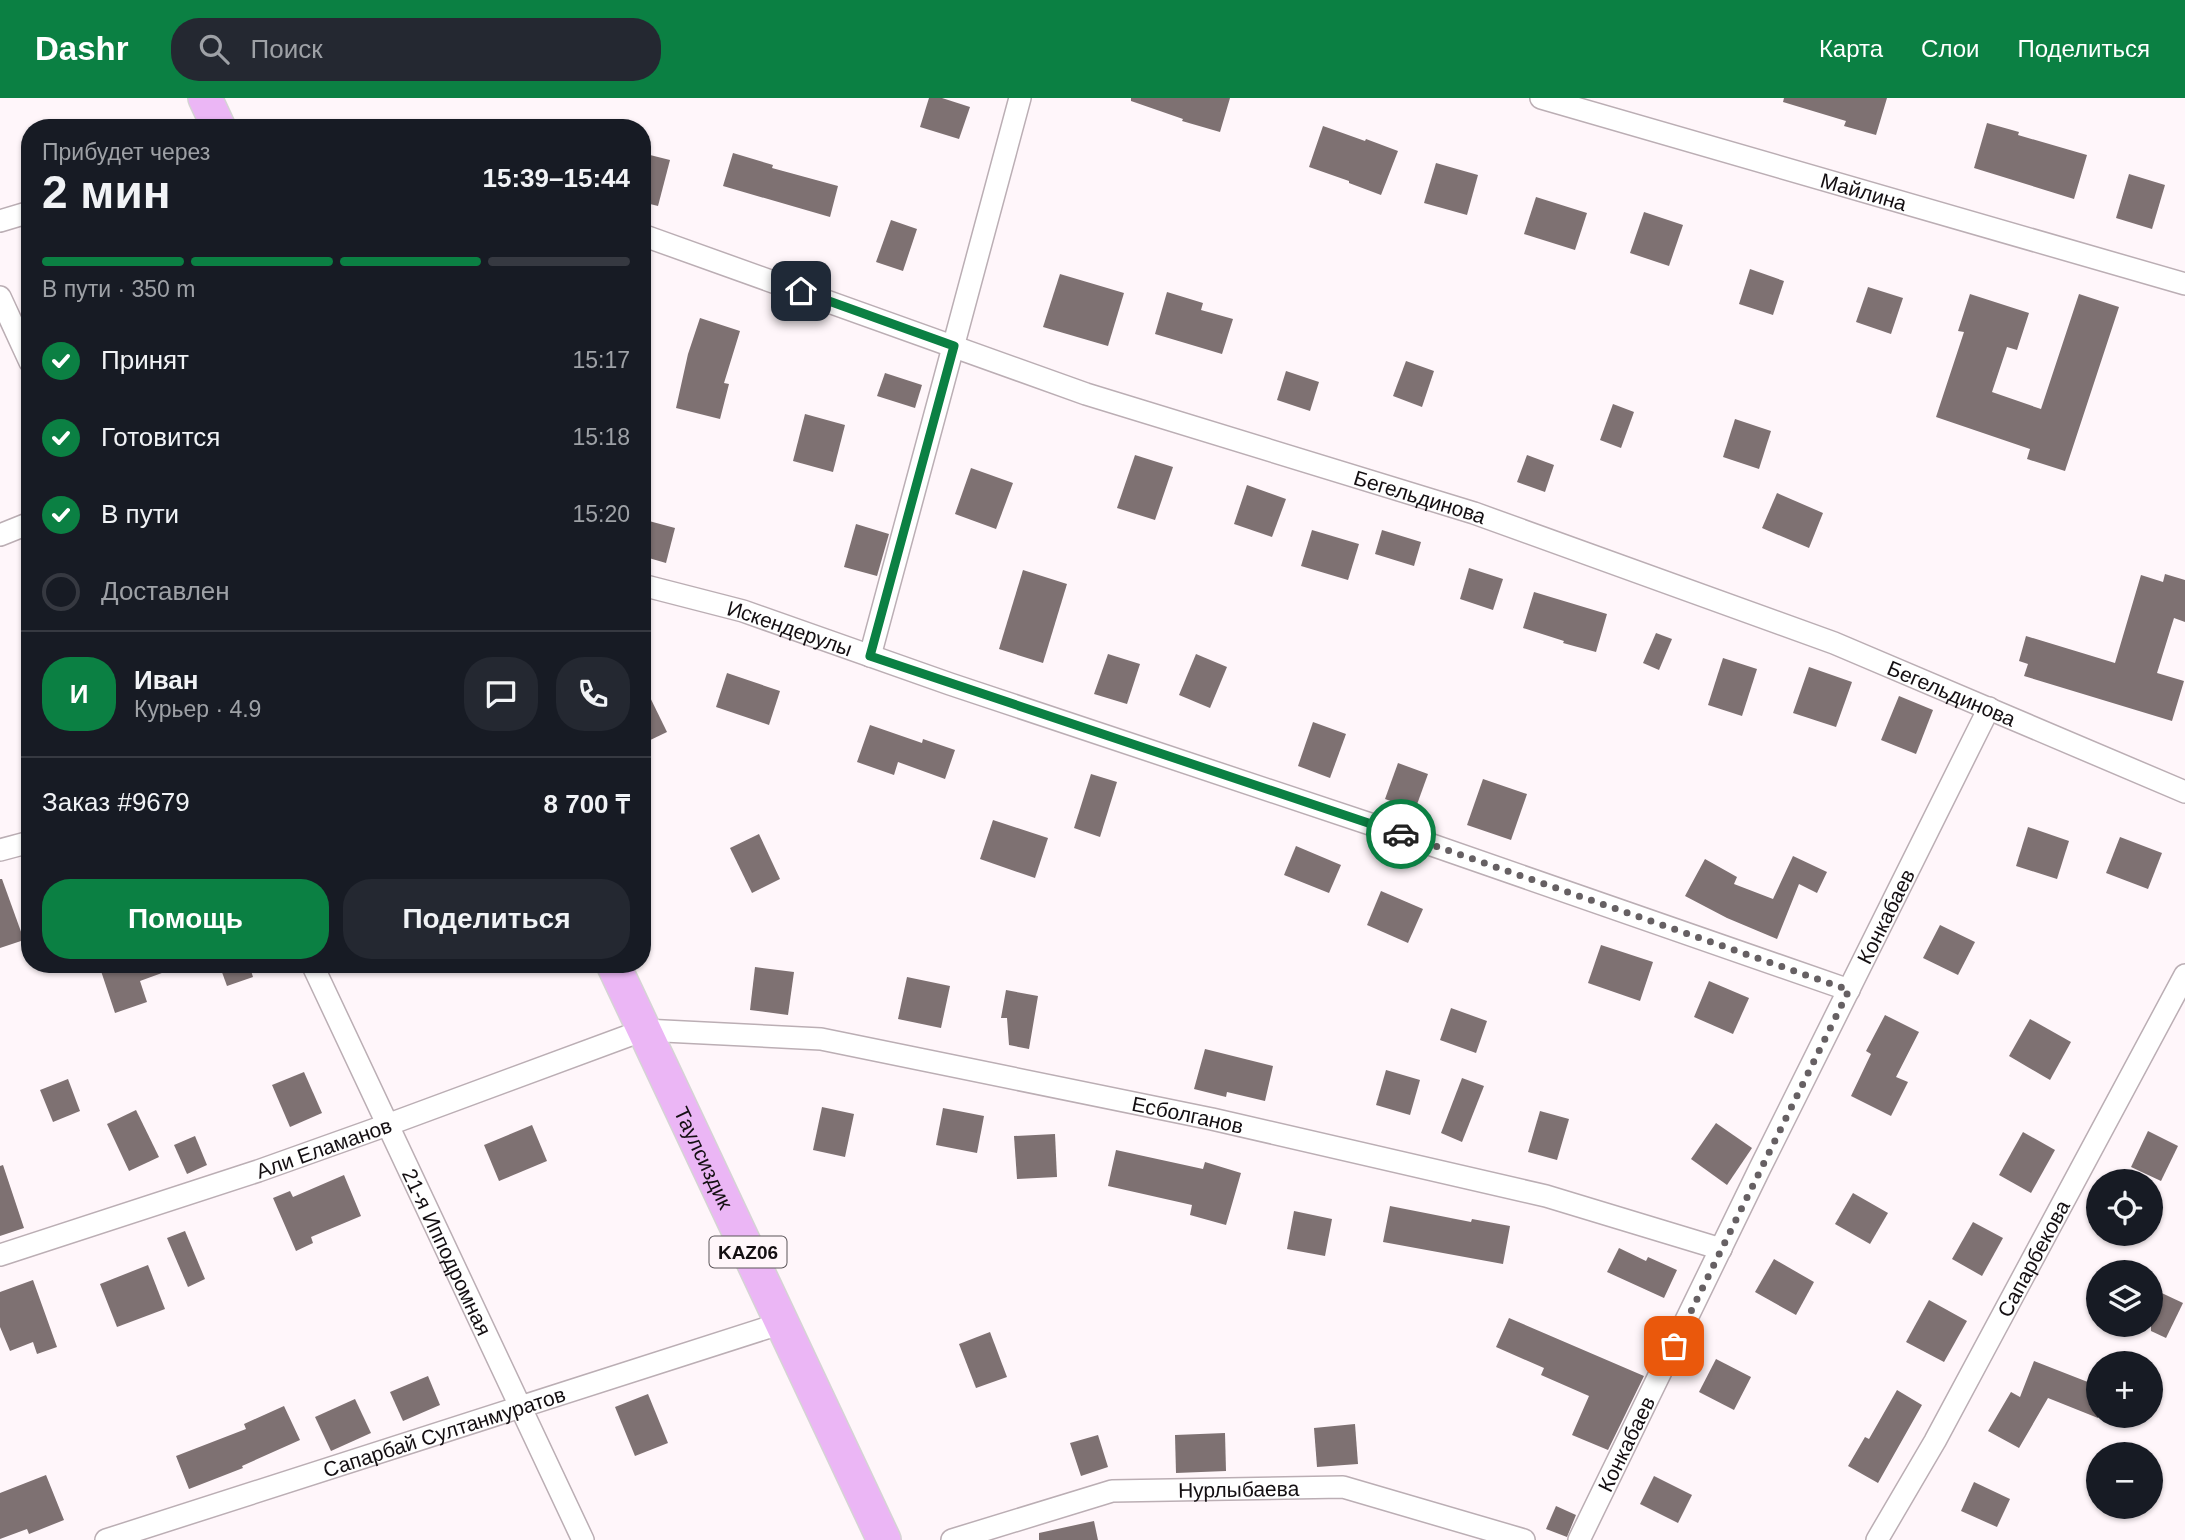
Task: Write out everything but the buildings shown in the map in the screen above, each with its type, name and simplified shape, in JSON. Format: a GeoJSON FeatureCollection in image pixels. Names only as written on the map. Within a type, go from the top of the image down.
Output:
{"type":"FeatureCollection","features":[{"type":"Feature","properties":{"kind":"main road"},"geometry":{"type":"LineString","coordinates":[[205,98],[215,119]]}},
{"type":"Feature","properties":{"kind":"main road","name":"Таулсиздик"},"geometry":{"type":"LineString","coordinates":[[617,973],[884,1540]]}},
{"type":"Feature","properties":{"kind":"street"},"geometry":{"type":"LineString","coordinates":[[870,656],[1020,98]]}},
{"type":"Feature","properties":{"kind":"street","name":"Майлина"},"geometry":{"type":"LineString","coordinates":[[1541,98],[2185,284]]}},
{"type":"Feature","properties":{"kind":"street"},"geometry":{"type":"LineString","coordinates":[[0,221],[21,215]]}},
{"type":"Feature","properties":{"kind":"street","name":"Бегельдинова"},"geometry":{"type":"LineString","coordinates":[[651,238],[1086,394],[1475,513],[1834,643],[2185,792]]}},
{"type":"Feature","properties":{"kind":"street"},"geometry":{"type":"LineString","coordinates":[[0,297],[21,342]]}},
{"type":"Feature","properties":{"kind":"street"},"geometry":{"type":"LineString","coordinates":[[0,535],[21,527]]}},
{"type":"Feature","properties":{"kind":"street","name":"Искендерулы"},"geometry":{"type":"LineString","coordinates":[[651,586],[743,611],[1849,990]]}},
{"type":"Feature","properties":{"kind":"street","name":"Конкабаев"},"geometry":{"type":"LineString","coordinates":[[1579,1540],[1989,708]]}},
{"type":"Feature","properties":{"kind":"street"},"geometry":{"type":"LineString","coordinates":[[0,850],[21,844]]}},
{"type":"Feature","properties":{"kind":"street","name":"21-я Ипподромная"},"geometry":{"type":"LineString","coordinates":[[316,973],[583,1540]]}},
{"type":"Feature","properties":{"kind":"street","name":"Сапарбекова"},"geometry":{"type":"LineString","coordinates":[[1877,1540],[1935,1441],[2185,975]]}},
{"type":"Feature","properties":{"kind":"street","name":"Али Еламанов"},"geometry":{"type":"LineString","coordinates":[[0,1255],[258,1171],[643,1030]]}},
{"type":"Feature","properties":{"kind":"street","name":"Есболганов"},"geometry":{"type":"LineString","coordinates":[[643,1030],[821,1038],[1212,1119],[1533,1193],[1721,1249]]}},
{"type":"Feature","properties":{"kind":"street","name":"Сапарбай Султанмуратов"},"geometry":{"type":"LineString","coordinates":[[106,1540],[782,1323]]}},
{"type":"Feature","properties":{"kind":"street","name":"Нурлыбаева"},"geometry":{"type":"LineString","coordinates":[[952,1540],[1112,1491],[1343,1487],[1524,1540]]}},
{"type":"Feature","properties":{"kind":"way so far"},"geometry":{"type":"LineString","coordinates":[[1401,834],[1849,990],[1674,1346]]}},
{"type":"Feature","properties":{"kind":"route"},"geometry":{"type":"LineString","coordinates":[[801,291],[954,346],[870,656],[1401,834]]}}]}
